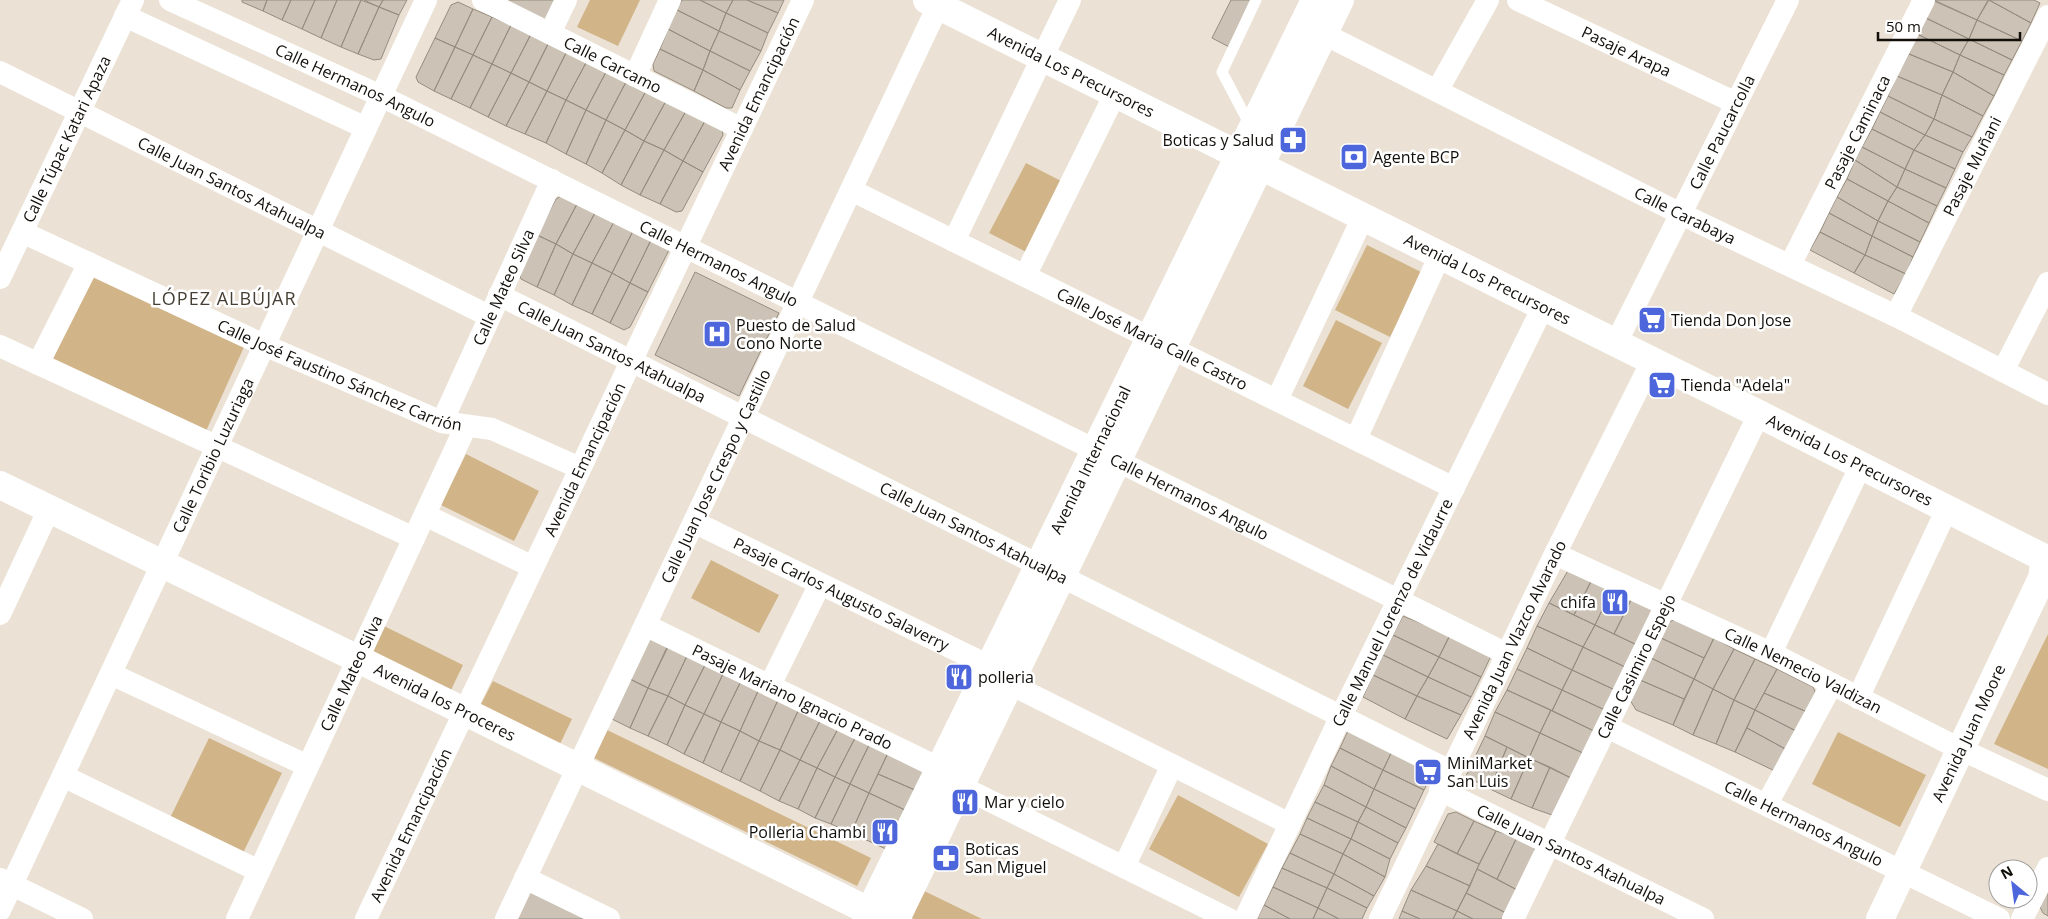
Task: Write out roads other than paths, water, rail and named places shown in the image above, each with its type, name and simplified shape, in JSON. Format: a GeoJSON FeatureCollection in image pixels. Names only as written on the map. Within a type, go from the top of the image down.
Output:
{"type":"FeatureCollection","features":[{"type":"Feature","properties":{"kind":"street","name":"Calle Hermanos Angulo"},"geometry":{"type":"LineString","coordinates":[[170,0],[381,96],[1507,654]]}},
{"type":"Feature","properties":{"kind":"street","name":"Calle Toribio Luzuriaga"},"geometry":{"type":"LineString","coordinates":[[0,910],[6,882],[63,776],[426,0]]}},
{"type":"Feature","properties":{"kind":"street","name":"Calle Carcamo"},"geometry":{"type":"LineString","coordinates":[[483,0],[742,129]]}},
{"type":"Feature","properties":{"kind":"street"},"geometry":{"type":"LineString","coordinates":[[550,33],[566,0]]}},
{"type":"Feature","properties":{"kind":"street"},"geometry":{"type":"LineString","coordinates":[[634,76],[670,0]]}},
{"type":"Feature","properties":{"kind":"street","name":"Avenida Emancipación"},"geometry":{"type":"LineString","coordinates":[[366,919],[802,0]]}},
{"type":"Feature","properties":{"kind":"street"},"geometry":{"type":"LineString","coordinates":[[954,241],[1070,0]]}},
{"type":"Feature","properties":{"kind":"street","name":"Avenida Internacional"},"geometry":{"type":"LineString","coordinates":[[1249,161],[1252,128],[1314,0]]}},
{"type":"Feature","properties":{"kind":"street","name":"Avenida Internacional"},"geometry":{"type":"LineString","coordinates":[[896,919],[1010,684],[1050,571],[1106,455],[1249,161],[1324,34],[1340,0]]}},
{"type":"Feature","properties":{"kind":"street"},"geometry":{"type":"LineString","coordinates":[[1437,91],[1488,0]]}},
{"type":"Feature","properties":{"kind":"street","name":"Pasaje Arapa"},"geometry":{"type":"LineString","coordinates":[[1518,0],[1736,103]]}},
{"type":"Feature","properties":{"kind":"street","name":"Calle Paucarcolla"},"geometry":{"type":"LineString","coordinates":[[1616,343],[1787,0]]}},
{"type":"Feature","properties":{"kind":"street","name":"Pasaje Caminaca"},"geometry":{"type":"LineString","coordinates":[[1790,266],[1924,0]]}},
{"type":"Feature","properties":{"kind":"street"},"geometry":{"type":"LineString","coordinates":[[2044,0],[2048,2]]}},
{"type":"Feature","properties":{"kind":"street","name":"Avenida Los Precursores"},"geometry":{"type":"LineString","coordinates":[[932,3],[1947,509],[2047,555]]}},
{"type":"Feature","properties":{"kind":"street","name":"Calle Juan Jose Crespo y Castillo"},"geometry":{"type":"LineString","coordinates":[[506,919],[851,190],[932,3]]}},
{"type":"Feature","properties":{"kind":"street"},"geometry":{"type":"LineString","coordinates":[[129,8],[366,128]]}},
{"type":"Feature","properties":{"kind":"street","name":"Calle Túpac Katari Apaza"},"geometry":{"type":"LineString","coordinates":[[0,278],[129,8]]}},
{"type":"Feature","properties":{"kind":"street","name":"Pasaje Muñani"},"geometry":{"type":"LineString","coordinates":[[1896,316],[2048,16]]}},
{"type":"Feature","properties":{"kind":"street","name":"Calle Carabaya"},"geometry":{"type":"LineString","coordinates":[[1324,34],[1681,214],[1896,316],[2048,394]]}},
{"type":"Feature","properties":{"kind":"street","name":"Calle Juan Santos Atahualpa"},"geometry":{"type":"LineString","coordinates":[[0,72],[489,316]]}},
{"type":"Feature","properties":{"kind":"street"},"geometry":{"type":"LineString","coordinates":[[1025,276],[1115,94]]}},
{"type":"Feature","properties":{"kind":"street","name":"Calle Mateo Silva"},"geometry":{"type":"LineString","coordinates":[[442,422],[552,180]]}},
{"type":"Feature","properties":{"kind":"street","name":"Calle José Maria Calle Castro"},"geometry":{"type":"LineString","coordinates":[[851,190],[1454,488]]}},
{"type":"Feature","properties":{"kind":"street"},"geometry":{"type":"LineString","coordinates":[[1277,400],[1363,217]]}},
{"type":"Feature","properties":{"kind":"street","name":"Calle José Faustino Sánchez Carrión"},"geometry":{"type":"LineString","coordinates":[[22,232],[264,345],[442,422],[492,429],[580,468]]}},
{"type":"Feature","properties":{"kind":"street"},"geometry":{"type":"LineString","coordinates":[[1356,439],[1440,255]]}},
{"type":"Feature","properties":{"kind":"street"},"geometry":{"type":"LineString","coordinates":[[38,364],[88,263]]}},
{"type":"Feature","properties":{"kind":"street"},"geometry":{"type":"LineString","coordinates":[[2003,371],[2048,283]]}},
{"type":"Feature","properties":{"kind":"street","name":"Calle Juan Santos Atahualpa"},"geometry":{"type":"LineString","coordinates":[[499,295],[1341,716],[1550,845],[1703,919]]}},
{"type":"Feature","properties":{"kind":"street","name":"Calle Manuel Lorenzo de Vidaurre"},"geometry":{"type":"LineString","coordinates":[[1245,919],[1341,716],[1544,307]]}},
{"type":"Feature","properties":{"kind":"street"},"geometry":{"type":"LineString","coordinates":[[0,346],[414,538]]}},
{"type":"Feature","properties":{"kind":"street","name":"Avenida Juan Vlazco Alvarado"},"geometry":{"type":"LineString","coordinates":[[1380,919],[1555,554],[1652,361]]}},
{"type":"Feature","properties":{"kind":"street","name":"Calle Casimiro Espejo"},"geometry":{"type":"LineString","coordinates":[[1513,919],[1759,414]]}},
{"type":"Feature","properties":{"kind":"street","name":"Calle Mateo Silva"},"geometry":{"type":"LineString","coordinates":[[237,919],[466,426]]}},
{"type":"Feature","properties":{"kind":"street"},"geometry":{"type":"LineString","coordinates":[[1771,653],[1860,465]]}},
{"type":"Feature","properties":{"kind":"street","name":"Avenida los Proceres"},"geometry":{"type":"LineString","coordinates":[[0,485],[578,766],[875,917]]}},
{"type":"Feature","properties":{"kind":"street"},"geometry":{"type":"LineString","coordinates":[[0,614],[49,509]]}},
{"type":"Feature","properties":{"kind":"street"},"geometry":{"type":"LineString","coordinates":[[1858,698],[1947,509]]}},
{"type":"Feature","properties":{"kind":"street"},"geometry":{"type":"LineString","coordinates":[[425,515],[533,567]]}},
{"type":"Feature","properties":{"kind":"street","name":"Pasaje Carlos Augusto Salaverry"},"geometry":{"type":"LineString","coordinates":[[694,522],[989,666]]}},
{"type":"Feature","properties":{"kind":"street","name":"Calle Nemecio Valdizan"},"geometry":{"type":"LineString","coordinates":[[1555,554],[1771,653],[1960,749],[2048,790]]}},
{"type":"Feature","properties":{"kind":"street","name":"Avenida Juan Moore"},"geometry":{"type":"LineString","coordinates":[[1880,919],[2042,578],[2047,555]]}},
{"type":"Feature","properties":{"kind":"street","name":"Avenida Internacional"},"geometry":{"type":"LineString","coordinates":[[875,917],[939,768],[989,666],[1050,571]]}},
{"type":"Feature","properties":{"kind":"street"},"geometry":{"type":"LineString","coordinates":[[770,685],[820,584]]}},
{"type":"Feature","properties":{"kind":"street","name":"Pasaje Mariano Ignacio Prado"},"geometry":{"type":"LineString","coordinates":[[645,625],[939,768]]}},
{"type":"Feature","properties":{"kind":"street"},"geometry":{"type":"LineString","coordinates":[[111,674],[308,766]]}},
{"type":"Feature","properties":{"kind":"street"},"geometry":{"type":"LineString","coordinates":[[1010,684],[1290,824]]}},
{"type":"Feature","properties":{"kind":"street"},"geometry":{"type":"LineString","coordinates":[[1767,804],[1832,684]]}},
{"type":"Feature","properties":{"kind":"street","name":"Calle Hermanos Angulo"},"geometry":{"type":"LineString","coordinates":[[1607,727],[2000,919]]}},
{"type":"Feature","properties":{"kind":"street"},"geometry":{"type":"LineString","coordinates":[[1124,867],[1172,765]]}},
{"type":"Feature","properties":{"kind":"street"},"geometry":{"type":"LineString","coordinates":[[63,776],[259,870]]}},
{"type":"Feature","properties":{"kind":"street"},"geometry":{"type":"LineString","coordinates":[[960,786],[1229,919]]}},
{"type":"Feature","properties":{"kind":"street"},"geometry":{"type":"LineString","coordinates":[[2022,919],[2048,868]]}},
{"type":"Feature","properties":{"kind":"street"},"geometry":{"type":"LineString","coordinates":[[525,878],[609,919]]}},
{"type":"Feature","properties":{"kind":"street"},"geometry":{"type":"LineString","coordinates":[[6,882],[82,919]]}},
{"type":"Feature","properties":{"kind":"lane"},"geometry":{"type":"LineString","coordinates":[[1252,128],[1222,72],[1256,0]]}},
{"type":"Feature","properties":{"kind":"place","name":"Boticas y Salud"},"geometry":{"type":"Point","coordinates":[1293,140]}},
{"type":"Feature","properties":{"kind":"place","name":"Agente BCP"},"geometry":{"type":"Point","coordinates":[1354,157]}},
{"type":"Feature","properties":{"kind":"place","name":"Tienda Don Jose"},"geometry":{"type":"Point","coordinates":[1652,320]}},
{"type":"Feature","properties":{"kind":"place","name":"Puesto de Salud Cono Norte"},"geometry":{"type":"Point","coordinates":[717,334]}},
{"type":"Feature","properties":{"kind":"place","name":"Tienda \"Adela\""},"geometry":{"type":"Point","coordinates":[1662,385]}},
{"type":"Feature","properties":{"kind":"place","name":"chifa"},"geometry":{"type":"Point","coordinates":[1615,602]}},
{"type":"Feature","properties":{"kind":"place","name":"polleria"},"geometry":{"type":"Point","coordinates":[959,677]}},
{"type":"Feature","properties":{"kind":"place","name":"MiniMarket San Luis"},"geometry":{"type":"Point","coordinates":[1428,772]}},
{"type":"Feature","properties":{"kind":"place","name":"Mar y cielo"},"geometry":{"type":"Point","coordinates":[965,802]}},
{"type":"Feature","properties":{"kind":"place","name":"Polleria Chambi"},"geometry":{"type":"Point","coordinates":[885,832]}},
{"type":"Feature","properties":{"kind":"place","name":"Boticas San Miguel"},"geometry":{"type":"Point","coordinates":[946,858]}},
{"type":"Feature","properties":{"kind":"district","name":"LÓPEZ ALBÚJAR"},"geometry":{"type":"Point","coordinates":[224,298]}}]}
